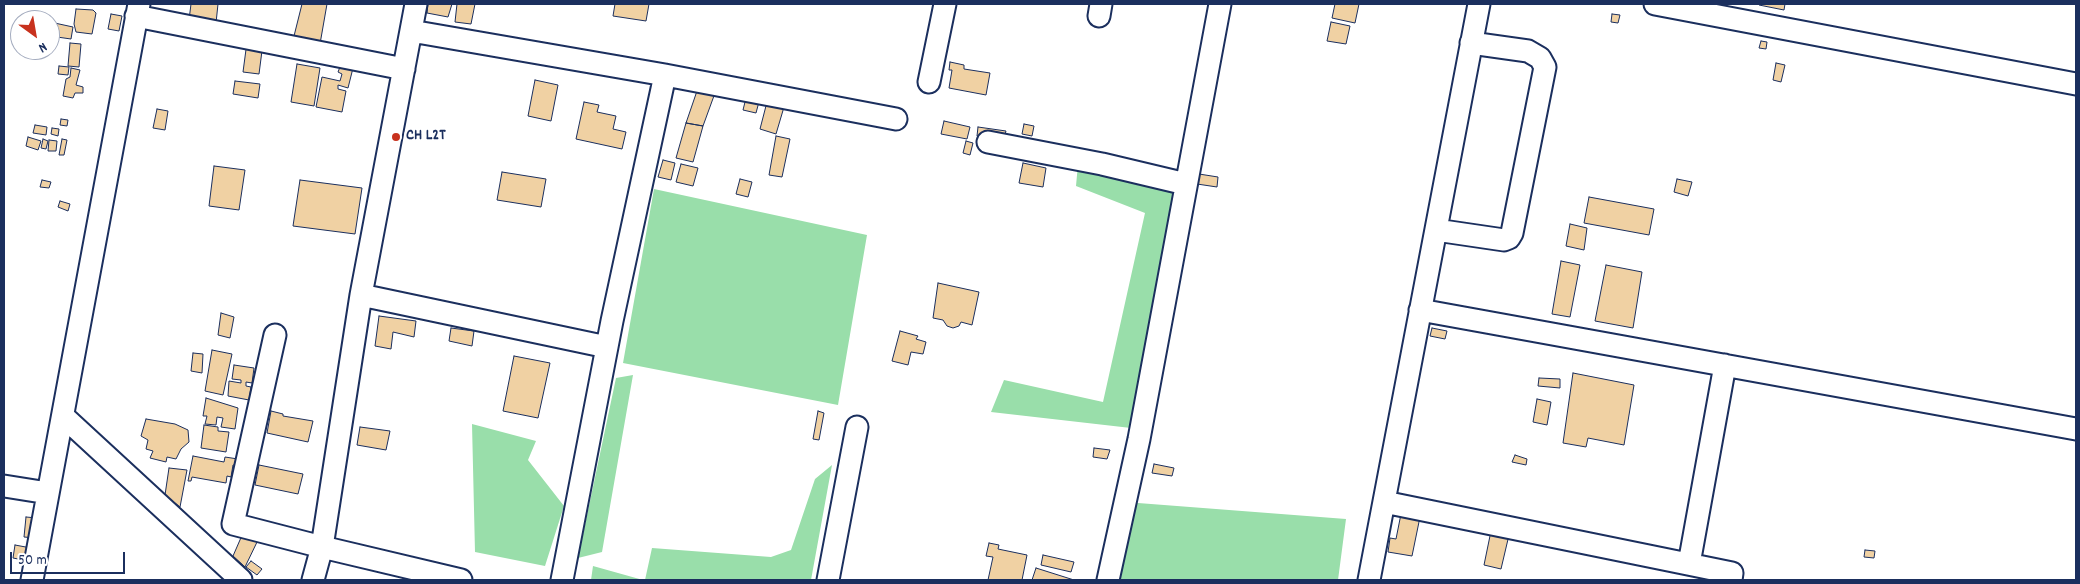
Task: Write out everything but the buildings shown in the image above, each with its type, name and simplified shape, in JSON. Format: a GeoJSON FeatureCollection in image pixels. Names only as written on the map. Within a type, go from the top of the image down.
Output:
{"type":"FeatureCollection","features":[{"type":"Feature","properties":{"kind":"street"},"geometry":{"type":"LineString","coordinates":[[313,580],[322,547],[362,295],[416,4]]}},
{"type":"Feature","properties":{"kind":"street"},"geometry":{"type":"LineString","coordinates":[[929,82],[945,4]]}},
{"type":"Feature","properties":{"kind":"street"},"geometry":{"type":"LineString","coordinates":[[1108,580],[1139,439],[1220,4]]}},
{"type":"Feature","properties":{"kind":"street"},"geometry":{"type":"LineString","coordinates":[[1369,580],[1479,4]]}},
{"type":"Feature","properties":{"kind":"street"},"geometry":{"type":"LineString","coordinates":[[1656,4],[2076,84]]}},
{"type":"Feature","properties":{"kind":"street"},"geometry":{"type":"LineString","coordinates":[[32,580],[137,10],[404,69]]}},
{"type":"Feature","properties":{"kind":"street"},"geometry":{"type":"LineString","coordinates":[[410,31],[665,75],[896,119]]}},
{"type":"Feature","properties":{"kind":"street"},"geometry":{"type":"LineString","coordinates":[[1436,230],[1504,240],[1509,238],[1512,233],[1545,67],[1540,58],[1528,51],[1472,43]]}},
{"type":"Feature","properties":{"kind":"street"},"geometry":{"type":"LineString","coordinates":[[562,580],[607,347],[665,75]]}},
{"type":"Feature","properties":{"kind":"street"},"geometry":{"type":"LineString","coordinates":[[988,142],[1102,164],[1186,184]]}},
{"type":"Feature","properties":{"kind":"street"},"geometry":{"type":"LineString","coordinates":[[362,295],[607,347]]}},
{"type":"Feature","properties":{"kind":"street"},"geometry":{"type":"LineString","coordinates":[[1420,310],[2076,429]]}},
{"type":"Feature","properties":{"kind":"street"},"geometry":{"type":"LineString","coordinates":[[275,336],[233,524],[461,580]]}},
{"type":"Feature","properties":{"kind":"street"},"geometry":{"type":"LineString","coordinates":[[1689,564],[1725,365]]}},
{"type":"Feature","properties":{"kind":"street"},"geometry":{"type":"LineString","coordinates":[[63,416],[241,580]]}},
{"type":"Feature","properties":{"kind":"street"},"geometry":{"type":"LineString","coordinates":[[828,580],[857,427]]}},
{"type":"Feature","properties":{"kind":"street"},"geometry":{"type":"LineString","coordinates":[[4,486],[48,493]]}},
{"type":"Feature","properties":{"kind":"street"},"geometry":{"type":"LineString","coordinates":[[1384,502],[1732,572],[1731,580]]}},
{"type":"Feature","properties":{"kind":"green space"},"geometry":{"type":"Polygon","coordinates":[[[1078,164],[1174,192],[1131,428],[991,412],[1004,380],[1103,402],[1145,213],[1076,186],[1078,164]]]}},
{"type":"Feature","properties":{"kind":"green space"},"geometry":{"type":"Polygon","coordinates":[[[654,189],[867,235],[838,405],[623,363],[654,189]]]}},
{"type":"Feature","properties":{"kind":"green space"},"geometry":{"type":"Polygon","coordinates":[[[633,375],[602,552],[578,558],[616,378],[633,375]]]}},
{"type":"Feature","properties":{"kind":"green space"},"geometry":{"type":"Polygon","coordinates":[[[472,424],[536,441],[528,460],[564,506],[545,566],[475,552],[472,424]]]}},
{"type":"Feature","properties":{"kind":"green space"},"geometry":{"type":"Polygon","coordinates":[[[832,465],[811,580],[645,580],[652,548],[771,557],[791,550],[815,479],[832,465]]]}},
{"type":"Feature","properties":{"kind":"green space"},"geometry":{"type":"Polygon","coordinates":[[[1125,502],[1346,519],[1338,580],[1109,580],[1125,502]]]}},
{"type":"Feature","properties":{"kind":"green space"},"geometry":{"type":"Polygon","coordinates":[[[593,566],[643,580],[591,580],[593,566]]]}},
{"type":"Feature","properties":{"kind":"place","name":"CH L2T"},"geometry":{"type":"Point","coordinates":[396,137]}}]}
